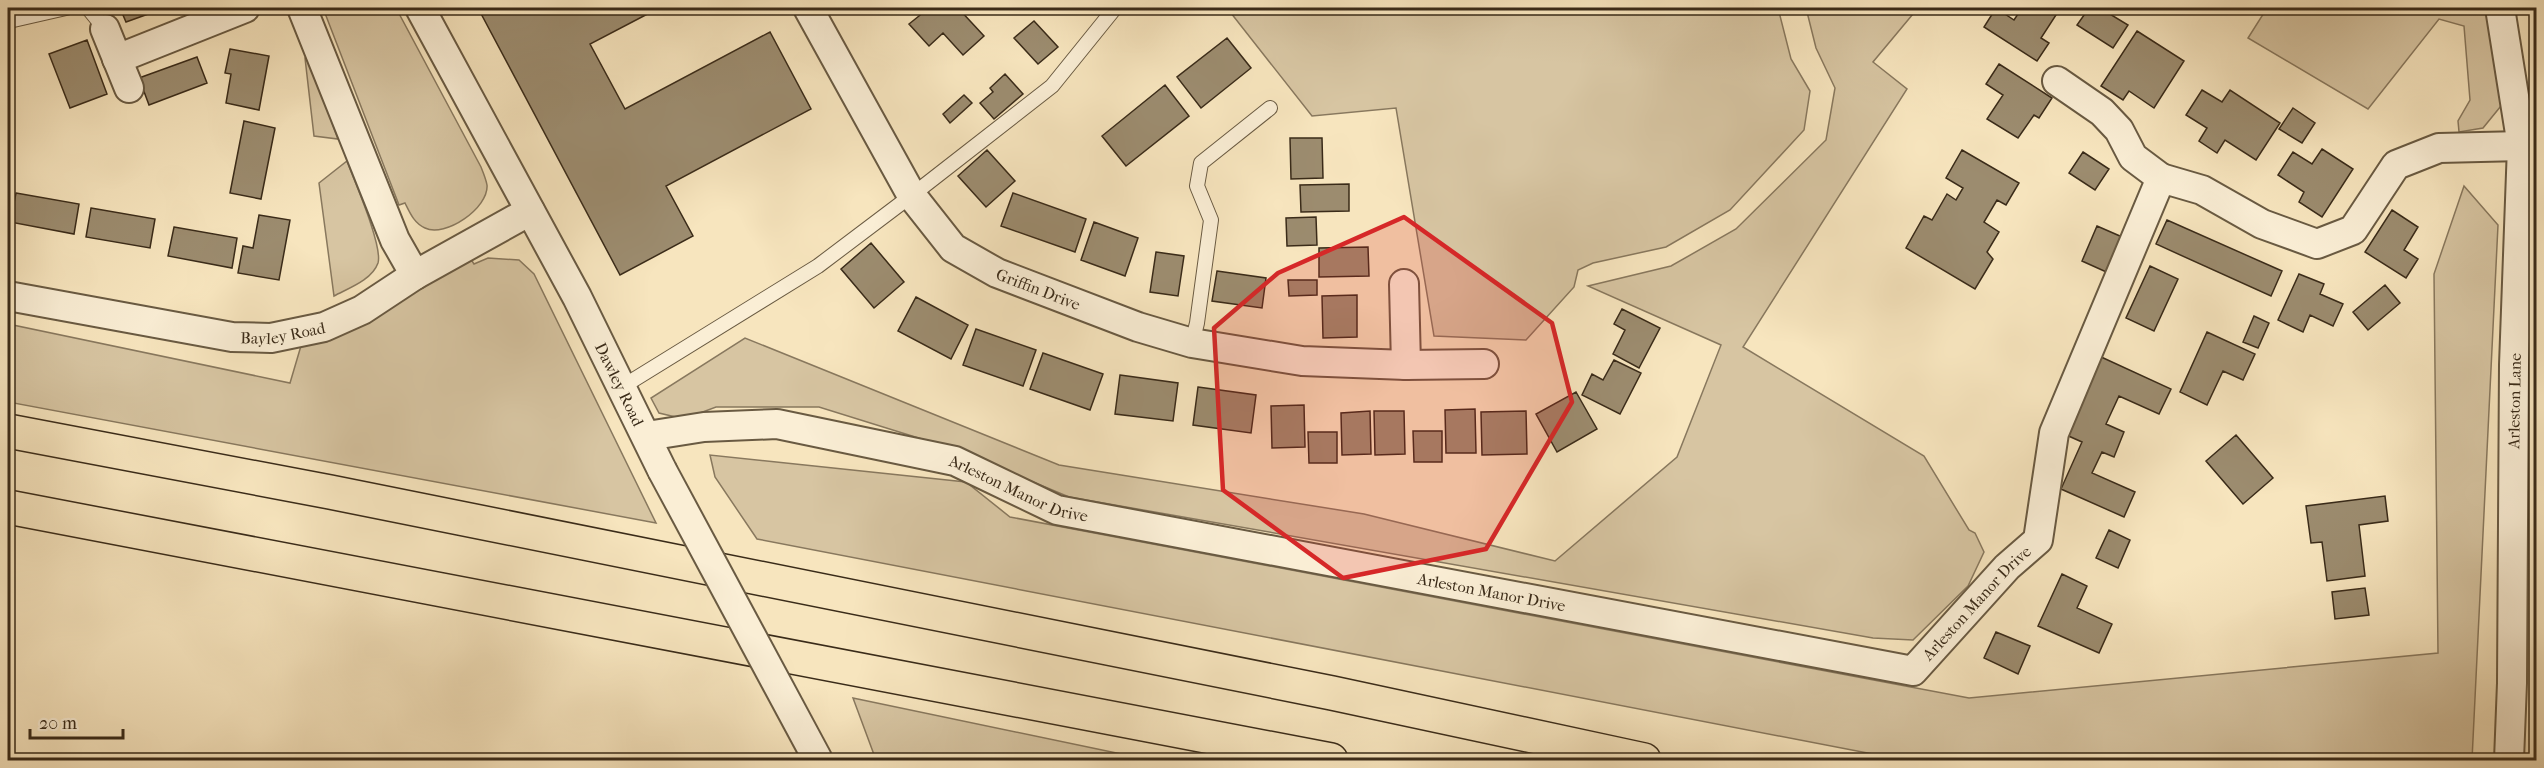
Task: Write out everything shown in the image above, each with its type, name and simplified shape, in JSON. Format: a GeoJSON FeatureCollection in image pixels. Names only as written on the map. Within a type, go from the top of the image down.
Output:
{"type":"FeatureCollection","features":[{"type":"Feature","properties":{"kind":"highway"},"geometry":{"type":"LineString","coordinates":[[8,431],[330,492],[1332,693],[1644,760]]}},
{"type":"Feature","properties":{"kind":"highway"},"geometry":{"type":"LineString","coordinates":[[8,507],[1331,760]]}},
{"type":"Feature","properties":{"kind":"street"},"geometry":{"type":"LineString","coordinates":[[117,59],[245,8]]}},
{"type":"Feature","properties":{"kind":"street"},"geometry":{"type":"LineString","coordinates":[[302,8],[395,240],[415,275]]}},
{"type":"Feature","properties":{"kind":"street","name":"Dawley Road"},"geometry":{"type":"LineString","coordinates":[[420,8],[530,211],[647,436],[662,470],[818,760]]}},
{"type":"Feature","properties":{"kind":"street","name":"Griffin Drive"},"geometry":{"type":"LineString","coordinates":[[808,8],[912,196],[953,249],[997,273],[1137,327],[1192,343],[1302,361],[1406,365],[1484,364]]}},
{"type":"Feature","properties":{"kind":"street","name":"Arleston Lane"},"geometry":{"type":"LineString","coordinates":[[2500,8],[2522,146],[2514,365],[2512,684],[2509,760]]}},
{"type":"Feature","properties":{"kind":"street"},"geometry":{"type":"LineString","coordinates":[[96,18],[129,88]]}},
{"type":"Feature","properties":{"kind":"street"},"geometry":{"type":"LineString","coordinates":[[2057,81],[2102,112],[2119,130],[2133,158],[2161,178],[2202,190],[2262,224],[2317,244],[2353,230],[2396,165],[2439,148],[2522,146]]}},
{"type":"Feature","properties":{"kind":"street","name":"Arleston Manor Drive"},"geometry":{"type":"LineString","coordinates":[[647,436],[704,427],[777,424],[955,461],[1057,510],[1913,671],[2007,567],[2038,540],[2054,433],[2161,178]]}},
{"type":"Feature","properties":{"kind":"street","name":"Bayley Road"},"geometry":{"type":"LineString","coordinates":[[8,296],[232,338],[271,338],[329,325],[362,310],[415,275],[530,211]]}},
{"type":"Feature","properties":{"kind":"street"},"geometry":{"type":"LineString","coordinates":[[1404,284],[1406,365]]}},
{"type":"Feature","properties":{"kind":"lane"},"geometry":{"type":"LineString","coordinates":[[9,21],[66,8]]}},
{"type":"Feature","properties":{"kind":"lane"},"geometry":{"type":"LineString","coordinates":[[622,387],[818,267],[912,196],[1052,86],[1115,8]]}},
{"type":"Feature","properties":{"kind":"lane"},"geometry":{"type":"LineString","coordinates":[[1192,343],[1197,323],[1211,220],[1197,186],[1201,163],[1270,108]]}},
{"type":"Feature","properties":{"kind":"highlighted area"},"geometry":{"type":"Polygon","coordinates":[[[1404,217],[1552,323],[1572,402],[1486,549],[1343,578],[1223,490],[1214,328],[1278,273],[1404,217]]]}},
{"type":"Feature","properties":{"kind":"shaded area"},"geometry":{"type":"Polygon","coordinates":[[[323,8],[396,8],[485,178],[486,194],[474,211],[464,219],[443,229],[433,230],[418,223],[405,203],[399,205],[323,8]]]}},
{"type":"Feature","properties":{"kind":"shaded area"},"geometry":{"type":"Polygon","coordinates":[[[1227,8],[1552,8],[1556,12],[1566,8],[1778,8],[1791,59],[1810,91],[1804,130],[1730,210],[1666,247],[1593,263],[1578,270],[1574,287],[1526,340],[1434,336],[1396,108],[1312,116],[1227,8]]]}},
{"type":"Feature","properties":{"kind":"shaded area"},"geometry":{"type":"Polygon","coordinates":[[[1806,8],[1918,8],[1873,62],[1907,89],[1743,347],[1924,456],[1969,530],[1975,533],[1984,552],[1968,586],[1913,640],[1873,638],[1069,497],[957,450],[819,407],[716,407],[684,419],[659,413],[651,398],[745,338],[1059,465],[1364,514],[1555,561],[1677,457],[1721,345],[1588,286],[1671,266],[1736,229],[1826,140],[1835,88],[1816,48],[1806,8]]]}},
{"type":"Feature","properties":{"kind":"shaded area"},"geometry":{"type":"Polygon","coordinates":[[[2267,8],[2488,8],[2505,101],[2483,128],[2459,132],[2458,121],[2470,100],[2464,26],[2439,19],[2368,109],[2248,38],[2267,8]]]}},
{"type":"Feature","properties":{"kind":"shaded area"},"geometry":{"type":"Polygon","coordinates":[[[308,57],[338,139],[314,136],[305,58],[308,57]]]}},
{"type":"Feature","properties":{"kind":"shaded area"},"geometry":{"type":"Polygon","coordinates":[[[347,161],[372,228],[378,263],[365,279],[334,296],[319,183],[347,161]]]}},
{"type":"Feature","properties":{"kind":"shaded area"},"geometry":{"type":"Polygon","coordinates":[[[2464,186],[2498,225],[2472,760],[1918,760],[1883,756],[757,539],[715,477],[710,455],[966,482],[1010,517],[1969,698],[2438,653],[2434,274],[2464,186]]]}},
{"type":"Feature","properties":{"kind":"shaded area"},"geometry":{"type":"Polygon","coordinates":[[[470,258],[474,264],[488,258],[519,260],[534,274],[656,523],[8,402],[8,324],[290,383],[303,339],[470,258]]]}},
{"type":"Feature","properties":{"kind":"shaded area"},"geometry":{"type":"Polygon","coordinates":[[[853,698],[1150,760],[876,760],[853,698]]]}},
{"type":"Feature","properties":{"kind":"building"},"geometry":{"type":"Polygon","coordinates":[[[120,8],[165,8],[126,22],[120,8]]]}},
{"type":"Feature","properties":{"kind":"building"},"geometry":{"type":"Polygon","coordinates":[[[478,8],[659,8],[590,44],[625,109],[770,32],[811,109],[666,186],[693,236],[620,275],[478,8]]]}},
{"type":"Feature","properties":{"kind":"building"},"geometry":{"type":"Polygon","coordinates":[[[929,8],[958,8],[984,36],[963,55],[943,33],[929,46],[909,24],[929,8]]]}},
{"type":"Feature","properties":{"kind":"building"},"geometry":{"type":"Polygon","coordinates":[[[1996,8],[2014,20],[2022,8],[2045,8],[2056,15],[2041,38],[2049,43],[2037,61],[1984,27],[1996,8]]]}},
{"type":"Feature","properties":{"kind":"building"},"geometry":{"type":"Polygon","coordinates":[[[2089,8],[2100,8],[2128,25],[2113,48],[2077,25],[2089,8]]]}},
{"type":"Feature","properties":{"kind":"building"},"geometry":{"type":"Polygon","coordinates":[[[1034,21],[1058,47],[1038,64],[1014,38],[1034,21]]]}},
{"type":"Feature","properties":{"kind":"building"},"geometry":{"type":"Polygon","coordinates":[[[2137,31],[2184,61],[2154,108],[2129,91],[2123,100],[2101,86],[2137,31]]]}},
{"type":"Feature","properties":{"kind":"building"},"geometry":{"type":"Polygon","coordinates":[[[1227,38],[1251,68],[1201,108],[1177,77],[1227,38]]]}},
{"type":"Feature","properties":{"kind":"building"},"geometry":{"type":"Polygon","coordinates":[[[87,40],[107,94],[70,108],[49,54],[87,40]]]}},
{"type":"Feature","properties":{"kind":"building"},"geometry":{"type":"Polygon","coordinates":[[[230,49],[269,56],[259,110],[226,103],[231,74],[225,73],[230,49]]]}},
{"type":"Feature","properties":{"kind":"building"},"geometry":{"type":"Polygon","coordinates":[[[197,57],[207,83],[149,105],[139,78],[197,57]]]}},
{"type":"Feature","properties":{"kind":"building"},"geometry":{"type":"Polygon","coordinates":[[[1999,64],[2052,98],[2039,118],[2034,115],[2018,138],[1987,119],[2003,95],[1986,84],[1999,64]]]}},
{"type":"Feature","properties":{"kind":"building"},"geometry":{"type":"Polygon","coordinates":[[[1005,74],[1023,94],[994,119],[980,103],[993,92],[990,88],[1005,74]]]}},
{"type":"Feature","properties":{"kind":"building"},"geometry":{"type":"Polygon","coordinates":[[[1165,85],[1189,116],[1126,166],[1102,136],[1165,85]]]}},
{"type":"Feature","properties":{"kind":"building"},"geometry":{"type":"Polygon","coordinates":[[[2202,90],[2222,102],[2230,90],[2280,123],[2256,160],[2225,140],[2217,153],[2199,141],[2207,128],[2186,115],[2202,90]]]}},
{"type":"Feature","properties":{"kind":"building"},"geometry":{"type":"Polygon","coordinates":[[[964,95],[972,103],[950,123],[943,114],[964,95]]]}},
{"type":"Feature","properties":{"kind":"building"},"geometry":{"type":"Polygon","coordinates":[[[2293,108],[2315,123],[2302,143],[2279,129],[2293,108]]]}},
{"type":"Feature","properties":{"kind":"building"},"geometry":{"type":"Polygon","coordinates":[[[244,121],[275,128],[261,199],[230,193],[244,121]]]}},
{"type":"Feature","properties":{"kind":"building"},"geometry":{"type":"Polygon","coordinates":[[[1290,138],[1322,138],[1323,178],[1291,179],[1290,138]]]}},
{"type":"Feature","properties":{"kind":"building"},"geometry":{"type":"Polygon","coordinates":[[[2322,149],[2353,169],[2322,217],[2299,202],[2304,192],[2278,175],[2293,152],[2312,164],[2322,149]]]}},
{"type":"Feature","properties":{"kind":"building"},"geometry":{"type":"Polygon","coordinates":[[[987,150],[1015,181],[986,207],[958,176],[987,150]]]}},
{"type":"Feature","properties":{"kind":"building"},"geometry":{"type":"Polygon","coordinates":[[[1962,150],[2019,183],[2006,205],[1997,200],[1984,222],[1999,232],[1987,252],[1993,259],[1975,289],[1906,248],[1924,216],[1932,220],[1947,194],[1956,200],[1963,188],[1946,178],[1962,150]]]}},
{"type":"Feature","properties":{"kind":"building"},"geometry":{"type":"Polygon","coordinates":[[[2083,152],[2109,169],[2095,190],[2069,173],[2083,152]]]}},
{"type":"Feature","properties":{"kind":"building"},"geometry":{"type":"Polygon","coordinates":[[[1349,184],[1349,211],[1301,212],[1300,185],[1349,184]]]}},
{"type":"Feature","properties":{"kind":"building"},"geometry":{"type":"Polygon","coordinates":[[[16,193],[79,204],[74,234],[10,222],[16,193]]]}},
{"type":"Feature","properties":{"kind":"building"},"geometry":{"type":"Polygon","coordinates":[[[1013,193],[1086,219],[1075,252],[1001,226],[1013,193]]]}},
{"type":"Feature","properties":{"kind":"building"},"geometry":{"type":"Polygon","coordinates":[[[91,208],[155,219],[150,248],[86,237],[91,208]]]}},
{"type":"Feature","properties":{"kind":"building"},"geometry":{"type":"Polygon","coordinates":[[[2392,210],[2418,227],[2404,250],[2418,259],[2406,278],[2365,252],[2392,210]]]}},
{"type":"Feature","properties":{"kind":"building"},"geometry":{"type":"Polygon","coordinates":[[[259,215],[290,220],[279,280],[238,273],[243,246],[253,248],[259,215]]]}},
{"type":"Feature","properties":{"kind":"building"},"geometry":{"type":"Polygon","coordinates":[[[1316,217],[1317,245],[1287,246],[1286,218],[1316,217]]]}},
{"type":"Feature","properties":{"kind":"building"},"geometry":{"type":"Polygon","coordinates":[[[2167,220],[2282,271],[2271,296],[2156,244],[2167,220]]]}},
{"type":"Feature","properties":{"kind":"building"},"geometry":{"type":"Polygon","coordinates":[[[1094,222],[1138,238],[1125,276],[1081,260],[1094,222]]]}},
{"type":"Feature","properties":{"kind":"building"},"geometry":{"type":"Polygon","coordinates":[[[2097,226],[2129,240],[2113,275],[2082,261],[2097,226]]]}},
{"type":"Feature","properties":{"kind":"building"},"geometry":{"type":"Polygon","coordinates":[[[174,227],[237,238],[232,268],[168,256],[174,227]]]}},
{"type":"Feature","properties":{"kind":"building"},"geometry":{"type":"Polygon","coordinates":[[[871,243],[904,282],[874,308],[841,269],[871,243]]]}},
{"type":"Feature","properties":{"kind":"building"},"geometry":{"type":"Polygon","coordinates":[[[1368,247],[1369,276],[1319,277],[1319,248],[1368,247]]]}},
{"type":"Feature","properties":{"kind":"building"},"geometry":{"type":"Polygon","coordinates":[[[1156,252],[1184,256],[1178,296],[1150,292],[1156,252]]]}},
{"type":"Feature","properties":{"kind":"building"},"geometry":{"type":"Polygon","coordinates":[[[2150,266],[2178,279],[2154,331],[2126,318],[2150,266]]]}},
{"type":"Feature","properties":{"kind":"building"},"geometry":{"type":"Polygon","coordinates":[[[1217,271],[1266,278],[1262,308],[1212,301],[1217,271]]]}},
{"type":"Feature","properties":{"kind":"building"},"geometry":{"type":"Polygon","coordinates":[[[2299,274],[2324,284],[2320,294],[2343,304],[2333,326],[2310,315],[2303,332],[2278,320],[2299,274]]]}},
{"type":"Feature","properties":{"kind":"building"},"geometry":{"type":"Polygon","coordinates":[[[1288,280],[1317,280],[1317,295],[1289,296],[1288,280]]]}},
{"type":"Feature","properties":{"kind":"building"},"geometry":{"type":"Polygon","coordinates":[[[2385,285],[2400,303],[2368,330],[2353,312],[2385,285]]]}},
{"type":"Feature","properties":{"kind":"building"},"geometry":{"type":"Polygon","coordinates":[[[1357,295],[1357,337],[1323,338],[1322,296],[1357,295]]]}},
{"type":"Feature","properties":{"kind":"building"},"geometry":{"type":"Polygon","coordinates":[[[916,297],[968,325],[951,359],[898,331],[916,297]]]}},
{"type":"Feature","properties":{"kind":"building"},"geometry":{"type":"Polygon","coordinates":[[[1622,309],[1660,328],[1639,368],[1613,354],[1625,330],[1614,324],[1622,309]]]}},
{"type":"Feature","properties":{"kind":"building"},"geometry":{"type":"Polygon","coordinates":[[[2254,316],[2269,323],[2258,348],[2243,342],[2254,316]]]}},
{"type":"Feature","properties":{"kind":"building"},"geometry":{"type":"Polygon","coordinates":[[[976,329],[1036,350],[1023,386],[963,365],[976,329]]]}},
{"type":"Feature","properties":{"kind":"building"},"geometry":{"type":"Polygon","coordinates":[[[2207,332],[2255,354],[2243,380],[2223,371],[2207,405],[2180,392],[2207,332]]]}},
{"type":"Feature","properties":{"kind":"building"},"geometry":{"type":"Polygon","coordinates":[[[1043,353],[1103,374],[1090,410],[1030,389],[1043,353]]]}},
{"type":"Feature","properties":{"kind":"building"},"geometry":{"type":"Polygon","coordinates":[[[2099,356],[2171,389],[2159,414],[2119,396],[2106,424],[2124,432],[2114,457],[2102,452],[2092,473],[2135,492],[2124,517],[2061,489],[2082,442],[2064,434],[2099,356]]]}},
{"type":"Feature","properties":{"kind":"building"},"geometry":{"type":"Polygon","coordinates":[[[1614,360],[1641,373],[1620,414],[1582,395],[1592,374],[1603,380],[1614,360]]]}},
{"type":"Feature","properties":{"kind":"building"},"geometry":{"type":"Polygon","coordinates":[[[1120,375],[1178,383],[1173,421],[1115,414],[1120,375]]]}},
{"type":"Feature","properties":{"kind":"building"},"geometry":{"type":"Polygon","coordinates":[[[1198,387],[1256,395],[1251,433],[1193,425],[1198,387]]]}},
{"type":"Feature","properties":{"kind":"building"},"geometry":{"type":"Polygon","coordinates":[[[1576,392],[1597,429],[1557,452],[1536,414],[1576,392]]]}},
{"type":"Feature","properties":{"kind":"building"},"geometry":{"type":"Polygon","coordinates":[[[1304,405],[1305,447],[1272,448],[1271,406],[1304,405]]]}},
{"type":"Feature","properties":{"kind":"building"},"geometry":{"type":"Polygon","coordinates":[[[1475,409],[1476,453],[1446,453],[1445,410],[1475,409]]]}},
{"type":"Feature","properties":{"kind":"building"},"geometry":{"type":"Polygon","coordinates":[[[1370,411],[1371,454],[1342,455],[1341,413],[1370,411]]]}},
{"type":"Feature","properties":{"kind":"building"},"geometry":{"type":"Polygon","coordinates":[[[1374,411],[1404,411],[1405,454],[1375,455],[1374,411]]]}},
{"type":"Feature","properties":{"kind":"building"},"geometry":{"type":"Polygon","coordinates":[[[1526,411],[1527,454],[1482,455],[1481,412],[1526,411]]]}},
{"type":"Feature","properties":{"kind":"building"},"geometry":{"type":"Polygon","coordinates":[[[1413,431],[1442,431],[1442,462],[1414,462],[1413,431]]]}},
{"type":"Feature","properties":{"kind":"building"},"geometry":{"type":"Polygon","coordinates":[[[1308,432],[1337,432],[1337,463],[1309,463],[1308,432]]]}},
{"type":"Feature","properties":{"kind":"building"},"geometry":{"type":"Polygon","coordinates":[[[2236,435],[2273,478],[2243,504],[2206,461],[2236,435]]]}},
{"type":"Feature","properties":{"kind":"building"},"geometry":{"type":"Polygon","coordinates":[[[2385,496],[2388,521],[2359,525],[2365,576],[2327,581],[2322,542],[2311,543],[2306,506],[2385,496]]]}},
{"type":"Feature","properties":{"kind":"building"},"geometry":{"type":"Polygon","coordinates":[[[2109,530],[2130,540],[2118,568],[2096,558],[2109,530]]]}},
{"type":"Feature","properties":{"kind":"building"},"geometry":{"type":"Polygon","coordinates":[[[2062,574],[2087,586],[2077,608],[2112,624],[2099,653],[2038,626],[2062,574]]]}},
{"type":"Feature","properties":{"kind":"building"},"geometry":{"type":"Polygon","coordinates":[[[2365,588],[2369,615],[2335,619],[2332,592],[2365,588]]]}},
{"type":"Feature","properties":{"kind":"building"},"geometry":{"type":"Polygon","coordinates":[[[1996,632],[2030,646],[2018,674],[1984,658],[1996,632]]]}}]}
